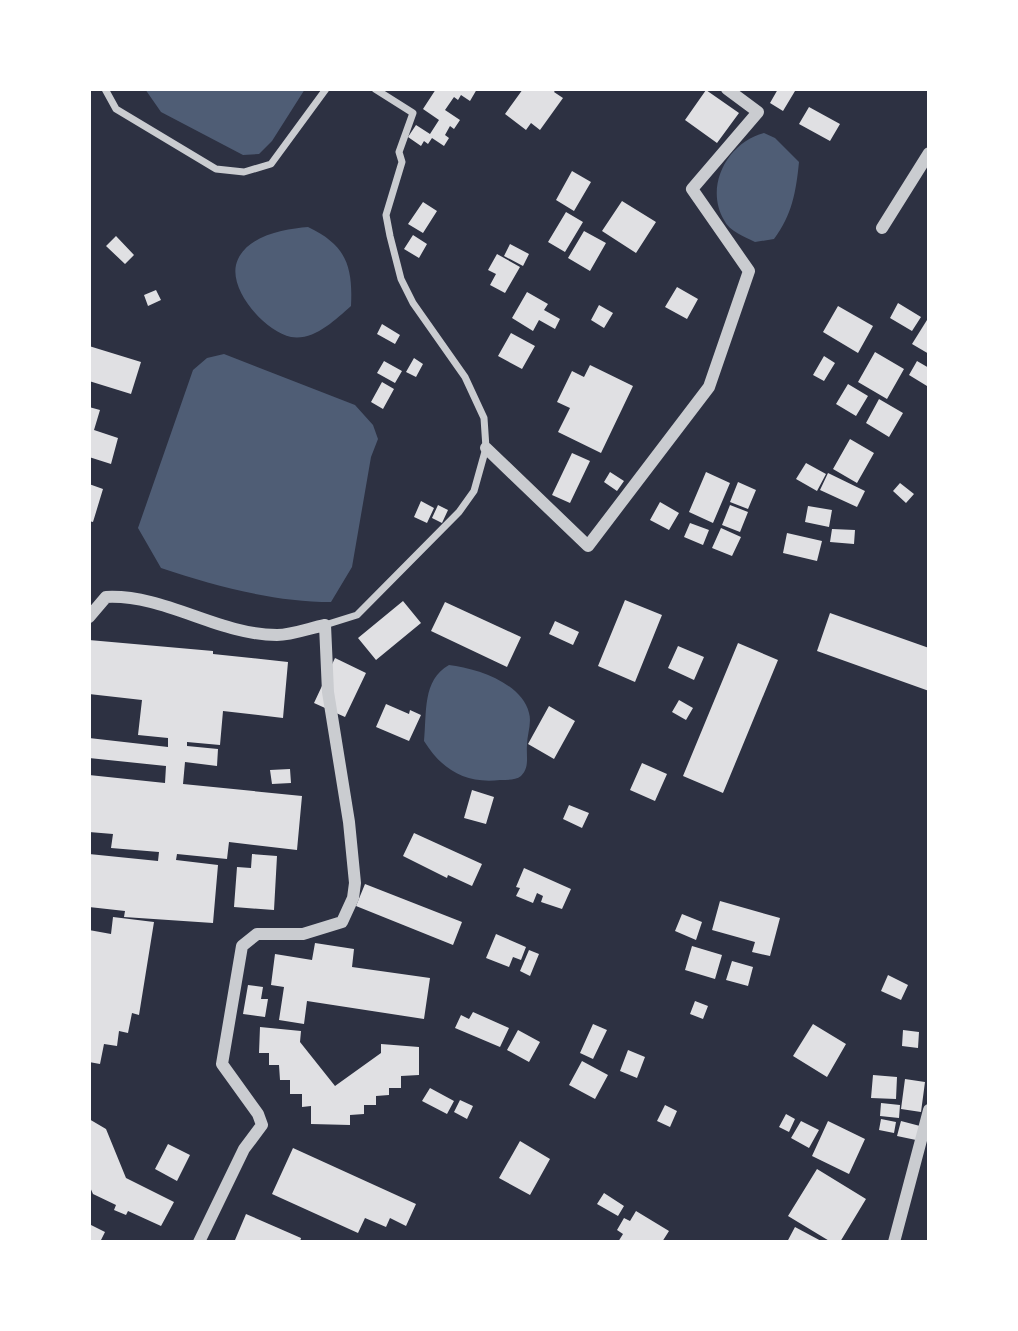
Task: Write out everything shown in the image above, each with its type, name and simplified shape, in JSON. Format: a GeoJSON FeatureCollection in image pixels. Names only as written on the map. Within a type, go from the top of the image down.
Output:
{"type":"FeatureCollection","features":[{"type":"Feature","properties":{"kind":"street"},"geometry":{"type":"LineString","coordinates":[[105,89],[116,109],[204,162],[216,169],[244,172],[271,164],[326,89]]}},
{"type":"Feature","properties":{"kind":"street"},"geometry":{"type":"LineString","coordinates":[[89,617],[106,597],[117,596],[156,604],[246,631],[278,635],[357,615],[459,512],[474,491],[486,448],[484,418],[465,377],[438,342],[401,279],[386,215],[402,162],[399,152],[413,113],[375,89]]}},
{"type":"Feature","properties":{"kind":"street"},"geometry":{"type":"LineString","coordinates":[[486,448],[588,545],[709,387],[748,271],[692,189],[758,112],[727,89]]}},
{"type":"Feature","properties":{"kind":"street"},"geometry":{"type":"LineString","coordinates":[[882,228],[929,153]]}},
{"type":"Feature","properties":{"kind":"street"},"geometry":{"type":"LineString","coordinates":[[199,1242],[244,1149],[262,1125],[258,1114],[222,1063],[242,946],[257,934],[303,934],[342,922],[353,898],[355,883],[349,822],[328,692],[325,625]]}},
{"type":"Feature","properties":{"kind":"street"},"geometry":{"type":"LineString","coordinates":[[894,1242],[929,1110]]}},
{"type":"Feature","properties":{"kind":"water"},"geometry":{"type":"Polygon","coordinates":[[[145,89],[305,89],[272,141],[259,154],[243,155],[161,112],[145,89]]]}},
{"type":"Feature","properties":{"kind":"water"},"geometry":{"type":"Polygon","coordinates":[[[764,133],[775,138],[799,162],[795,193],[785,221],[774,239],[755,242],[726,224],[718,207],[718,180],[730,156],[751,138],[764,133]]]}},
{"type":"Feature","properties":{"kind":"water"},"geometry":{"type":"Polygon","coordinates":[[[308,227],[331,241],[344,258],[350,279],[351,306],[316,333],[291,337],[271,327],[252,309],[239,287],[236,265],[240,255],[256,241],[277,232],[308,227]]]}},
{"type":"Feature","properties":{"kind":"water"},"geometry":{"type":"Polygon","coordinates":[[[224,354],[355,405],[373,425],[378,439],[371,457],[352,567],[331,602],[245,592],[161,568],[138,528],[193,370],[207,358],[224,354]]]}},
{"type":"Feature","properties":{"kind":"water"},"geometry":{"type":"Polygon","coordinates":[[[449,665],[496,679],[508,685],[525,702],[530,721],[527,761],[524,773],[519,777],[488,781],[466,777],[447,767],[424,741],[430,688],[440,671],[449,665]]]}},
{"type":"Feature","properties":{"kind":"building"},"geometry":{"type":"Polygon","coordinates":[[[436,89],[477,89],[470,101],[461,95],[458,100],[454,97],[445,110],[460,120],[454,129],[450,126],[445,135],[449,138],[444,146],[432,138],[428,144],[424,141],[421,146],[408,137],[416,125],[430,134],[439,120],[423,109],[436,89]]]}},
{"type":"Feature","properties":{"kind":"building"},"geometry":{"type":"Polygon","coordinates":[[[523,89],[556,89],[554,92],[563,98],[540,130],[531,123],[526,130],[505,114],[523,89]]]}},
{"type":"Feature","properties":{"kind":"building"},"geometry":{"type":"Polygon","coordinates":[[[778,89],[795,91],[783,111],[770,103],[778,89]]]}},
{"type":"Feature","properties":{"kind":"building"},"geometry":{"type":"Polygon","coordinates":[[[706,90],[739,113],[717,143],[685,120],[706,90]]]}},
{"type":"Feature","properties":{"kind":"building"},"geometry":{"type":"Polygon","coordinates":[[[809,107],[840,124],[830,141],[799,124],[809,107]]]}},
{"type":"Feature","properties":{"kind":"building"},"geometry":{"type":"Polygon","coordinates":[[[572,171],[591,182],[574,211],[556,200],[572,171]]]}},
{"type":"Feature","properties":{"kind":"building"},"geometry":{"type":"Polygon","coordinates":[[[622,201],[656,222],[636,253],[602,231],[622,201]]]}},
{"type":"Feature","properties":{"kind":"building"},"geometry":{"type":"Polygon","coordinates":[[[423,202],[437,211],[423,233],[408,224],[423,202]]]}},
{"type":"Feature","properties":{"kind":"building"},"geometry":{"type":"Polygon","coordinates":[[[566,212],[583,222],[565,252],[548,242],[566,212]]]}},
{"type":"Feature","properties":{"kind":"building"},"geometry":{"type":"Polygon","coordinates":[[[584,231],[606,243],[590,271],[568,258],[584,231]]]}},
{"type":"Feature","properties":{"kind":"building"},"geometry":{"type":"Polygon","coordinates":[[[413,235],[427,244],[419,258],[404,249],[413,235]]]}},
{"type":"Feature","properties":{"kind":"building"},"geometry":{"type":"Polygon","coordinates":[[[116,236],[134,255],[125,264],[106,246],[116,236]]]}},
{"type":"Feature","properties":{"kind":"building"},"geometry":{"type":"Polygon","coordinates":[[[510,244],[529,254],[523,266],[504,256],[510,244]]]}},
{"type":"Feature","properties":{"kind":"building"},"geometry":{"type":"Polygon","coordinates":[[[497,254],[520,267],[505,293],[490,285],[496,274],[488,270],[497,254]]]}},
{"type":"Feature","properties":{"kind":"building"},"geometry":{"type":"Polygon","coordinates":[[[677,287],[698,299],[687,319],[665,307],[677,287]]]}},
{"type":"Feature","properties":{"kind":"building"},"geometry":{"type":"Polygon","coordinates":[[[156,290],[161,300],[148,306],[144,295],[156,290]]]}},
{"type":"Feature","properties":{"kind":"building"},"geometry":{"type":"Polygon","coordinates":[[[527,292],[548,304],[544,310],[560,319],[555,329],[539,320],[533,331],[512,318],[527,292]]]}},
{"type":"Feature","properties":{"kind":"building"},"geometry":{"type":"Polygon","coordinates":[[[898,303],[921,317],[912,331],[890,318],[898,303]]]}},
{"type":"Feature","properties":{"kind":"building"},"geometry":{"type":"Polygon","coordinates":[[[599,305],[613,313],[604,328],[591,320],[599,305]]]}},
{"type":"Feature","properties":{"kind":"building"},"geometry":{"type":"Polygon","coordinates":[[[838,306],[873,326],[858,353],[823,332],[838,306]]]}},
{"type":"Feature","properties":{"kind":"building"},"geometry":{"type":"Polygon","coordinates":[[[927,320],[929,321],[929,354],[912,344],[927,320]]]}},
{"type":"Feature","properties":{"kind":"building"},"geometry":{"type":"Polygon","coordinates":[[[382,324],[400,335],[395,344],[377,334],[382,324]]]}},
{"type":"Feature","properties":{"kind":"building"},"geometry":{"type":"Polygon","coordinates":[[[511,333],[535,346],[522,369],[498,356],[511,333]]]}},
{"type":"Feature","properties":{"kind":"building"},"geometry":{"type":"Polygon","coordinates":[[[89,346],[141,362],[131,394],[89,381],[89,346]]]}},
{"type":"Feature","properties":{"kind":"building"},"geometry":{"type":"Polygon","coordinates":[[[875,352],[904,369],[887,399],[858,382],[875,352]]]}},
{"type":"Feature","properties":{"kind":"building"},"geometry":{"type":"Polygon","coordinates":[[[824,356],[835,363],[824,381],[813,375],[824,356]]]}},
{"type":"Feature","properties":{"kind":"building"},"geometry":{"type":"Polygon","coordinates":[[[414,358],[423,364],[416,377],[406,372],[414,358]]]}},
{"type":"Feature","properties":{"kind":"building"},"geometry":{"type":"Polygon","coordinates":[[[384,361],[402,371],[395,383],[377,373],[384,361]]]}},
{"type":"Feature","properties":{"kind":"building"},"geometry":{"type":"Polygon","coordinates":[[[917,361],[929,368],[927,386],[909,375],[917,361]]]}},
{"type":"Feature","properties":{"kind":"building"},"geometry":{"type":"Polygon","coordinates":[[[590,365],[633,386],[601,453],[558,432],[570,408],[557,402],[572,371],[584,377],[590,365]]]}},
{"type":"Feature","properties":{"kind":"building"},"geometry":{"type":"Polygon","coordinates":[[[382,382],[394,389],[383,409],[371,402],[382,382]]]}},
{"type":"Feature","properties":{"kind":"building"},"geometry":{"type":"Polygon","coordinates":[[[848,384],[868,396],[856,416],[836,404],[848,384]]]}},
{"type":"Feature","properties":{"kind":"building"},"geometry":{"type":"Polygon","coordinates":[[[879,399],[903,413],[889,437],[866,423],[879,399]]]}},
{"type":"Feature","properties":{"kind":"building"},"geometry":{"type":"Polygon","coordinates":[[[89,407],[100,410],[94,430],[118,438],[111,464],[89,457],[89,407]]]}},
{"type":"Feature","properties":{"kind":"building"},"geometry":{"type":"Polygon","coordinates":[[[850,439],[874,453],[857,483],[833,469],[850,439]]]}},
{"type":"Feature","properties":{"kind":"building"},"geometry":{"type":"Polygon","coordinates":[[[572,453],[590,461],[570,503],[552,495],[572,453]]]}},
{"type":"Feature","properties":{"kind":"building"},"geometry":{"type":"Polygon","coordinates":[[[806,463],[826,474],[817,491],[796,479],[806,463]]]}},
{"type":"Feature","properties":{"kind":"building"},"geometry":{"type":"Polygon","coordinates":[[[610,472],[624,481],[617,491],[604,482],[610,472]]]}},
{"type":"Feature","properties":{"kind":"building"},"geometry":{"type":"Polygon","coordinates":[[[706,472],[730,483],[713,523],[689,512],[706,472]]]}},
{"type":"Feature","properties":{"kind":"building"},"geometry":{"type":"Polygon","coordinates":[[[828,473],[865,491],[857,507],[820,490],[828,473]]]}},
{"type":"Feature","properties":{"kind":"building"},"geometry":{"type":"Polygon","coordinates":[[[738,482],[756,490],[748,509],[730,502],[738,482]]]}},
{"type":"Feature","properties":{"kind":"building"},"geometry":{"type":"Polygon","coordinates":[[[900,483],[914,494],[906,503],[893,491],[900,483]]]}},
{"type":"Feature","properties":{"kind":"building"},"geometry":{"type":"Polygon","coordinates":[[[89,484],[103,489],[93,522],[89,521],[89,484]]]}},
{"type":"Feature","properties":{"kind":"building"},"geometry":{"type":"Polygon","coordinates":[[[421,501],[434,508],[427,523],[414,517],[421,501]]]}},
{"type":"Feature","properties":{"kind":"building"},"geometry":{"type":"Polygon","coordinates":[[[660,502],[679,513],[669,530],[650,520],[660,502]]]}},
{"type":"Feature","properties":{"kind":"building"},"geometry":{"type":"Polygon","coordinates":[[[438,505],[448,510],[442,523],[432,518],[438,505]]]}},
{"type":"Feature","properties":{"kind":"building"},"geometry":{"type":"Polygon","coordinates":[[[730,505],[748,512],[740,532],[722,525],[730,505]]]}},
{"type":"Feature","properties":{"kind":"building"},"geometry":{"type":"Polygon","coordinates":[[[808,506],[832,510],[829,527],[805,522],[808,506]]]}},
{"type":"Feature","properties":{"kind":"building"},"geometry":{"type":"Polygon","coordinates":[[[690,523],[709,530],[703,545],[684,537],[690,523]]]}},
{"type":"Feature","properties":{"kind":"building"},"geometry":{"type":"Polygon","coordinates":[[[721,528],[741,537],[732,556],[712,548],[721,528]]]}},
{"type":"Feature","properties":{"kind":"building"},"geometry":{"type":"Polygon","coordinates":[[[832,529],[855,530],[854,544],[830,542],[832,529]]]}},
{"type":"Feature","properties":{"kind":"building"},"geometry":{"type":"Polygon","coordinates":[[[787,533],[822,541],[817,561],[783,553],[787,533]]]}},
{"type":"Feature","properties":{"kind":"building"},"geometry":{"type":"Polygon","coordinates":[[[625,600],[662,615],[635,682],[598,666],[625,600]]]}},
{"type":"Feature","properties":{"kind":"building"},"geometry":{"type":"Polygon","coordinates":[[[403,601],[421,623],[376,660],[358,638],[403,601]]]}},
{"type":"Feature","properties":{"kind":"building"},"geometry":{"type":"Polygon","coordinates":[[[445,602],[521,637],[507,667],[431,631],[445,602]]]}},
{"type":"Feature","properties":{"kind":"building"},"geometry":{"type":"Polygon","coordinates":[[[830,613],[929,648],[929,691],[817,651],[830,613]]]}},
{"type":"Feature","properties":{"kind":"building"},"geometry":{"type":"Polygon","coordinates":[[[555,621],[579,632],[573,645],[549,634],[555,621]]]}},
{"type":"Feature","properties":{"kind":"building"},"geometry":{"type":"Polygon","coordinates":[[[89,640],[213,651],[213,654],[288,662],[283,718],[223,711],[220,745],[187,742],[187,746],[218,749],[217,766],[185,762],[183,784],[302,796],[297,850],[229,842],[227,859],[177,854],[176,860],[218,865],[213,923],[124,917],[125,911],[89,907],[89,854],[158,861],[159,852],[111,848],[113,834],[89,832],[89,775],[165,783],[166,766],[89,758],[89,738],[168,747],[168,738],[138,735],[142,700],[89,694],[89,640]]]}},
{"type":"Feature","properties":{"kind":"building"},"geometry":{"type":"Polygon","coordinates":[[[738,643],[778,660],[723,793],[683,776],[738,643]]]}},
{"type":"Feature","properties":{"kind":"building"},"geometry":{"type":"Polygon","coordinates":[[[678,646],[704,657],[694,680],[668,668],[678,646]]]}},
{"type":"Feature","properties":{"kind":"building"},"geometry":{"type":"Polygon","coordinates":[[[335,658],[366,673],[345,717],[314,703],[335,658]]]}},
{"type":"Feature","properties":{"kind":"building"},"geometry":{"type":"Polygon","coordinates":[[[679,700],[693,708],[686,720],[672,712],[679,700]]]}},
{"type":"Feature","properties":{"kind":"building"},"geometry":{"type":"Polygon","coordinates":[[[386,704],[409,714],[410,710],[421,715],[409,741],[376,727],[386,704]]]}},
{"type":"Feature","properties":{"kind":"building"},"geometry":{"type":"Polygon","coordinates":[[[549,706],[575,721],[554,759],[528,744],[549,706]]]}},
{"type":"Feature","properties":{"kind":"building"},"geometry":{"type":"Polygon","coordinates":[[[642,763],[667,774],[655,801],[630,790],[642,763]]]}},
{"type":"Feature","properties":{"kind":"building"},"geometry":{"type":"Polygon","coordinates":[[[290,769],[291,783],[272,784],[270,770],[290,769]]]}},
{"type":"Feature","properties":{"kind":"building"},"geometry":{"type":"Polygon","coordinates":[[[472,790],[494,797],[486,824],[464,818],[472,790]]]}},
{"type":"Feature","properties":{"kind":"building"},"geometry":{"type":"Polygon","coordinates":[[[569,805],[589,813],[582,828],[563,819],[569,805]]]}},
{"type":"Feature","properties":{"kind":"building"},"geometry":{"type":"Polygon","coordinates":[[[414,833],[482,864],[472,886],[448,875],[447,878],[403,856],[414,833]]]}},
{"type":"Feature","properties":{"kind":"building"},"geometry":{"type":"Polygon","coordinates":[[[252,854],[277,856],[274,910],[234,907],[237,867],[251,868],[252,854]]]}},
{"type":"Feature","properties":{"kind":"building"},"geometry":{"type":"Polygon","coordinates":[[[524,868],[571,889],[562,909],[541,902],[543,896],[537,893],[533,903],[516,896],[520,888],[516,887],[524,868]]]}},
{"type":"Feature","properties":{"kind":"building"},"geometry":{"type":"Polygon","coordinates":[[[365,884],[462,922],[453,945],[356,906],[365,884]]]}},
{"type":"Feature","properties":{"kind":"building"},"geometry":{"type":"Polygon","coordinates":[[[720,901],[780,918],[770,956],[752,952],[755,942],[712,930],[720,901]]]}},
{"type":"Feature","properties":{"kind":"building"},"geometry":{"type":"Polygon","coordinates":[[[682,914],[702,922],[696,940],[675,931],[682,914]]]}},
{"type":"Feature","properties":{"kind":"building"},"geometry":{"type":"Polygon","coordinates":[[[113,917],[154,922],[139,1015],[132,1013],[128,1033],[119,1031],[117,1046],[104,1044],[100,1064],[89,1062],[89,930],[111,934],[113,917]]]}},
{"type":"Feature","properties":{"kind":"building"},"geometry":{"type":"Polygon","coordinates":[[[496,934],[526,947],[521,960],[513,957],[509,967],[486,958],[496,934]]]}},
{"type":"Feature","properties":{"kind":"building"},"geometry":{"type":"Polygon","coordinates":[[[315,943],[354,949],[352,967],[430,978],[424,1019],[307,1001],[304,1024],[279,1020],[284,987],[271,985],[275,954],[312,960],[315,943]]]}},
{"type":"Feature","properties":{"kind":"building"},"geometry":{"type":"Polygon","coordinates":[[[692,946],[722,955],[715,979],[685,970],[692,946]]]}},
{"type":"Feature","properties":{"kind":"building"},"geometry":{"type":"Polygon","coordinates":[[[529,950],[539,954],[530,976],[520,971],[529,950]]]}},
{"type":"Feature","properties":{"kind":"building"},"geometry":{"type":"Polygon","coordinates":[[[732,961],[753,967],[748,986],[726,980],[732,961]]]}},
{"type":"Feature","properties":{"kind":"building"},"geometry":{"type":"Polygon","coordinates":[[[888,975],[908,985],[901,1000],[881,991],[888,975]]]}},
{"type":"Feature","properties":{"kind":"building"},"geometry":{"type":"Polygon","coordinates":[[[248,985],[263,987],[261,999],[268,999],[265,1017],[243,1014],[248,985]]]}},
{"type":"Feature","properties":{"kind":"building"},"geometry":{"type":"Polygon","coordinates":[[[695,1001],[708,1006],[703,1019],[690,1014],[695,1001]]]}},
{"type":"Feature","properties":{"kind":"building"},"geometry":{"type":"Polygon","coordinates":[[[473,1012],[509,1028],[500,1047],[455,1028],[461,1015],[469,1019],[473,1012]]]}},
{"type":"Feature","properties":{"kind":"building"},"geometry":{"type":"Polygon","coordinates":[[[593,1024],[607,1030],[593,1059],[580,1053],[593,1024]]]}},
{"type":"Feature","properties":{"kind":"building"},"geometry":{"type":"Polygon","coordinates":[[[813,1024],[846,1044],[827,1077],[793,1056],[813,1024]]]}},
{"type":"Feature","properties":{"kind":"building"},"geometry":{"type":"Polygon","coordinates":[[[260,1027],[301,1031],[300,1042],[335,1086],[381,1053],[381,1044],[419,1047],[419,1075],[401,1076],[401,1088],[389,1088],[389,1095],[376,1096],[376,1105],[364,1105],[364,1114],[350,1115],[350,1125],[311,1124],[311,1106],[302,1107],[302,1094],[290,1094],[290,1080],[280,1080],[279,1065],[269,1065],[269,1053],[259,1053],[260,1027]]]}},
{"type":"Feature","properties":{"kind":"building"},"geometry":{"type":"Polygon","coordinates":[[[518,1030],[540,1042],[529,1062],[507,1050],[518,1030]]]}},
{"type":"Feature","properties":{"kind":"building"},"geometry":{"type":"Polygon","coordinates":[[[903,1030],[919,1032],[918,1048],[902,1046],[903,1030]]]}},
{"type":"Feature","properties":{"kind":"building"},"geometry":{"type":"Polygon","coordinates":[[[628,1050],[645,1057],[637,1078],[620,1071],[628,1050]]]}},
{"type":"Feature","properties":{"kind":"building"},"geometry":{"type":"Polygon","coordinates":[[[582,1061],[608,1075],[595,1099],[569,1085],[582,1061]]]}},
{"type":"Feature","properties":{"kind":"building"},"geometry":{"type":"Polygon","coordinates":[[[873,1075],[897,1077],[896,1099],[871,1098],[873,1075]]]}},
{"type":"Feature","properties":{"kind":"building"},"geometry":{"type":"Polygon","coordinates":[[[905,1079],[925,1082],[921,1112],[901,1109],[905,1079]]]}},
{"type":"Feature","properties":{"kind":"building"},"geometry":{"type":"Polygon","coordinates":[[[430,1088],[454,1101],[447,1114],[422,1101],[430,1088]]]}},
{"type":"Feature","properties":{"kind":"building"},"geometry":{"type":"Polygon","coordinates":[[[460,1100],[473,1106],[467,1119],[454,1112],[460,1100]]]}},
{"type":"Feature","properties":{"kind":"building"},"geometry":{"type":"Polygon","coordinates":[[[881,1103],[900,1105],[899,1118],[880,1116],[881,1103]]]}},
{"type":"Feature","properties":{"kind":"building"},"geometry":{"type":"Polygon","coordinates":[[[665,1105],[677,1111],[670,1127],[657,1121],[665,1105]]]}},
{"type":"Feature","properties":{"kind":"building"},"geometry":{"type":"Polygon","coordinates":[[[786,1114],[795,1119],[789,1132],[779,1127],[786,1114]]]}},
{"type":"Feature","properties":{"kind":"building"},"geometry":{"type":"Polygon","coordinates":[[[89,1119],[106,1129],[126,1178],[174,1202],[161,1226],[128,1211],[126,1215],[114,1210],[116,1205],[93,1194],[89,1185],[89,1119]]]}},
{"type":"Feature","properties":{"kind":"building"},"geometry":{"type":"Polygon","coordinates":[[[881,1119],[896,1122],[894,1133],[879,1130],[881,1119]]]}},
{"type":"Feature","properties":{"kind":"building"},"geometry":{"type":"Polygon","coordinates":[[[801,1121],[819,1130],[809,1148],[791,1138],[801,1121]]]}},
{"type":"Feature","properties":{"kind":"building"},"geometry":{"type":"Polygon","coordinates":[[[828,1121],[865,1139],[849,1174],[812,1156],[828,1121]]]}},
{"type":"Feature","properties":{"kind":"building"},"geometry":{"type":"Polygon","coordinates":[[[901,1121],[920,1126],[916,1140],[897,1136],[901,1121]]]}},
{"type":"Feature","properties":{"kind":"building"},"geometry":{"type":"Polygon","coordinates":[[[520,1141],[550,1159],[530,1195],[499,1178],[520,1141]]]}},
{"type":"Feature","properties":{"kind":"building"},"geometry":{"type":"Polygon","coordinates":[[[168,1144],[190,1155],[177,1181],[155,1169],[168,1144]]]}},
{"type":"Feature","properties":{"kind":"building"},"geometry":{"type":"Polygon","coordinates":[[[293,1148],[416,1204],[406,1226],[390,1218],[386,1227],[365,1218],[358,1233],[272,1194],[293,1148]]]}},
{"type":"Feature","properties":{"kind":"building"},"geometry":{"type":"Polygon","coordinates":[[[817,1169],[866,1199],[840,1242],[831,1242],[788,1216],[817,1169]]]}},
{"type":"Feature","properties":{"kind":"building"},"geometry":{"type":"Polygon","coordinates":[[[604,1193],[624,1206],[618,1216],[597,1204],[604,1193]]]}},
{"type":"Feature","properties":{"kind":"building"},"geometry":{"type":"Polygon","coordinates":[[[636,1211],[669,1231],[662,1242],[618,1242],[623,1234],[617,1230],[624,1218],[630,1221],[636,1211]]]}},
{"type":"Feature","properties":{"kind":"building"},"geometry":{"type":"Polygon","coordinates":[[[246,1214],[301,1238],[300,1242],[235,1240],[246,1214]]]}},
{"type":"Feature","properties":{"kind":"building"},"geometry":{"type":"Polygon","coordinates":[[[89,1224],[105,1232],[100,1242],[89,1242],[89,1224]]]}},
{"type":"Feature","properties":{"kind":"building"},"geometry":{"type":"Polygon","coordinates":[[[795,1227],[823,1242],[787,1242],[795,1227]]]}}]}
